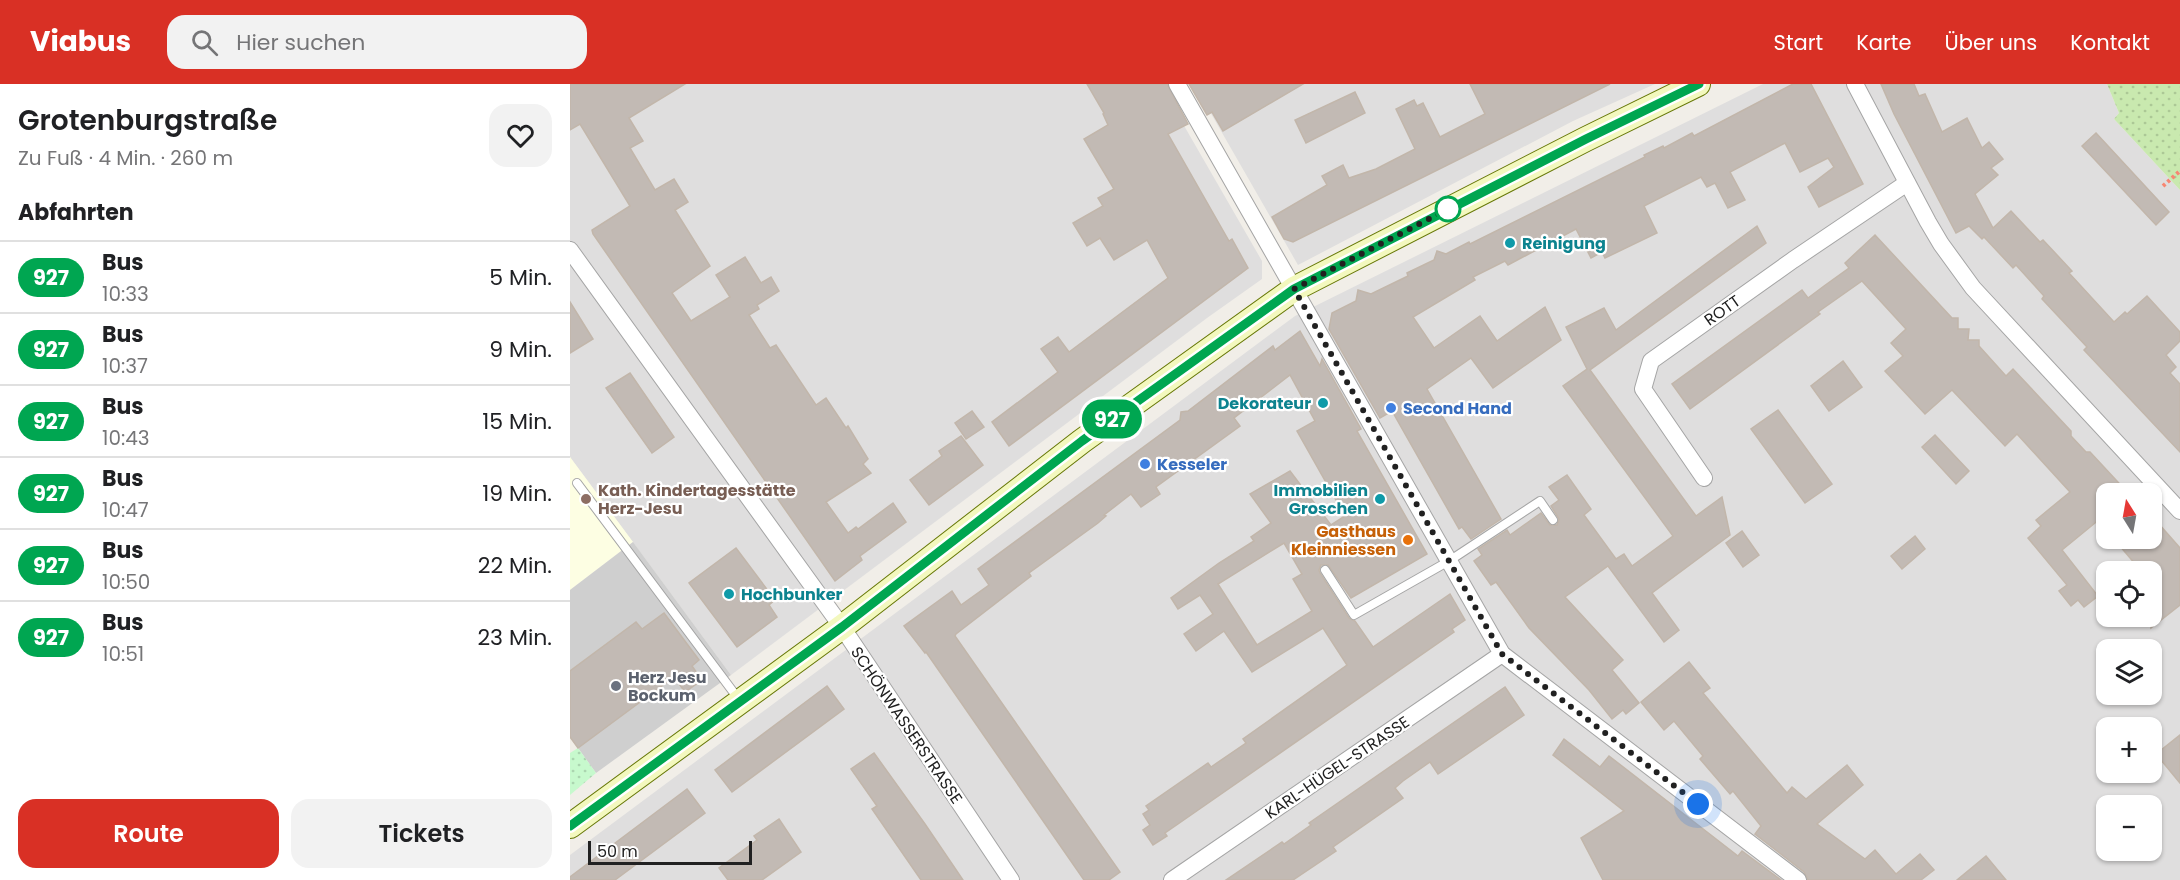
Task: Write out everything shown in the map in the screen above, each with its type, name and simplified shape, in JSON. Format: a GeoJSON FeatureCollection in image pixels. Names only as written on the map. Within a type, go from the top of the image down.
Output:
{"type":"FeatureCollection","features":[{"type":"Feature","properties":{"kind":"street"},"geometry":{"type":"LineString","coordinates":[[1177,84],[1502,654],[1798,880]]}},
{"type":"Feature","properties":{"kind":"street"},"geometry":{"type":"LineString","coordinates":[[570,826],[842,627],[1082,441],[1294,289],[1698,84]]}},
{"type":"Feature","properties":{"kind":"street"},"geometry":{"type":"LineString","coordinates":[[1855,84],[1941,244],[1973,288],[2180,511]]}},
{"type":"Feature","properties":{"kind":"street","name":"ROTT"},"geometry":{"type":"LineString","coordinates":[[1704,478],[1642,389],[1651,361],[1793,260],[1907,183]]}},
{"type":"Feature","properties":{"kind":"street","name":"SCHÖNWASSERSTRASSE"},"geometry":{"type":"LineString","coordinates":[[570,250],[842,627],[1011,880]]}},
{"type":"Feature","properties":{"kind":"street","name":"KARL-HÜGEL-STRASSE"},"geometry":{"type":"LineString","coordinates":[[1172,880],[1502,654]]}},
{"type":"Feature","properties":{"kind":"lane"},"geometry":{"type":"LineString","coordinates":[[577,483],[740,702]]}},
{"type":"Feature","properties":{"kind":"lane"},"geometry":{"type":"LineString","coordinates":[[1325,570],[1354,615],[1449,561],[1540,501],[1553,520]]}},
{"type":"Feature","properties":{"kind":"path"},"geometry":{"type":"LineString","coordinates":[[2163,186],[2180,171]]}},
{"type":"Feature","properties":{"kind":"shaded area"},"geometry":{"type":"Polygon","coordinates":[[[570,84],[1160,84],[1262,261],[1262,279],[731,675],[570,457],[570,84]]]}},
{"type":"Feature","properties":{"kind":"shaded area"},"geometry":{"type":"Polygon","coordinates":[[[1194,84],[1655,84],[1573,121],[1298,265],[1194,84]]]}},
{"type":"Feature","properties":{"kind":"shaded area"},"geometry":{"type":"Polygon","coordinates":[[[1763,84],[2107,84],[2119,113],[2114,119],[2180,190],[2180,880],[570,880],[570,855],[1295,316],[1763,84]]]}},
{"type":"Feature","properties":{"kind":"shaded area","name":"Kath. Kindertagesstätte Herz-Jesu"},"geometry":{"type":"Polygon","coordinates":[[[570,457],[633,542],[570,590],[570,457]]]}},
{"type":"Feature","properties":{"kind":"shaded area"},"geometry":{"type":"Polygon","coordinates":[[[633,542],[731,675],[596,773],[570,737],[570,590],[633,542]]]}},
{"type":"Feature","properties":{"kind":"green space"},"geometry":{"type":"Polygon","coordinates":[[[2107,84],[2180,84],[2180,190],[2114,119],[2119,113],[2107,84]]]}},
{"type":"Feature","properties":{"kind":"green space"},"geometry":{"type":"Polygon","coordinates":[[[578,748],[596,773],[570,795],[570,753],[578,748]]]}},
{"type":"Feature","properties":{"kind":"building"},"geometry":{"type":"Polygon","coordinates":[[[570,84],[685,84],[629,118],[643,141],[630,148],[655,190],[674,179],[688,202],[675,210],[710,266],[672,293],[691,321],[730,297],[716,275],[745,257],[761,283],[771,277],[779,291],[757,305],[759,309],[749,315],[770,348],[776,345],[816,405],[826,398],[846,428],[848,426],[868,459],[863,464],[871,473],[826,502],[848,533],[856,527],[858,529],[893,503],[906,522],[860,556],[862,560],[835,581],[593,234],[592,230],[630,206],[580,124],[570,130],[570,84]]]}},
{"type":"Feature","properties":{"kind":"building"},"geometry":{"type":"Polygon","coordinates":[[[1087,84],[1167,84],[1188,124],[1168,134],[1229,241],[1232,239],[1248,268],[1009,446],[992,422],[1058,372],[1041,349],[1058,337],[1069,352],[1168,278],[1147,240],[1114,260],[1100,238],[1087,246],[1073,223],[1103,206],[1098,198],[1114,189],[1084,139],[1108,125],[1104,113],[1087,84]]]}},
{"type":"Feature","properties":{"kind":"building"},"geometry":{"type":"Polygon","coordinates":[[[1189,84],[1303,84],[1223,131],[1212,112],[1207,115],[1189,84]]]}},
{"type":"Feature","properties":{"kind":"building"},"geometry":{"type":"Polygon","coordinates":[[[1470,84],[1610,84],[1293,242],[1284,239],[1272,217],[1327,185],[1322,176],[1343,165],[1349,178],[1376,169],[1415,149],[1396,109],[1414,100],[1417,106],[1423,103],[1440,137],[1485,114],[1470,84]]]}},
{"type":"Feature","properties":{"kind":"building"},"geometry":{"type":"Polygon","coordinates":[[[1793,84],[1811,84],[1863,184],[1819,207],[1808,187],[1834,167],[1828,158],[1800,172],[1785,143],[1730,172],[1745,200],[1728,208],[1715,183],[1707,187],[1701,177],[1644,206],[1657,233],[1605,258],[1602,252],[1591,258],[1576,229],[1508,265],[1505,261],[1473,277],[1475,280],[1413,317],[1434,348],[1480,316],[1497,341],[1545,307],[1561,340],[1493,388],[1471,358],[1427,389],[1501,519],[1471,539],[1462,527],[1459,529],[1392,411],[1380,418],[1329,329],[1332,313],[1356,301],[1358,290],[1371,294],[1434,260],[1437,251],[1446,254],[1469,242],[1470,244],[1645,157],[1644,155],[1663,146],[1664,148],[1692,133],[1694,136],[1793,84]]]}},
{"type":"Feature","properties":{"kind":"building"},"geometry":{"type":"Polygon","coordinates":[[[1881,84],[1914,84],[1919,96],[1925,94],[1942,132],[1967,118],[1982,148],[1989,142],[2003,159],[1991,168],[1998,175],[1975,194],[1993,228],[2011,211],[2072,271],[2069,273],[2114,322],[2147,296],[2180,332],[2180,341],[2166,355],[2176,367],[2170,373],[2180,384],[2180,452],[2084,350],[2087,347],[2042,299],[2044,296],[2016,265],[2013,268],[1984,237],[1982,239],[1969,226],[1956,233],[1894,114],[1881,84]]]}},
{"type":"Feature","properties":{"kind":"building"},"geometry":{"type":"Polygon","coordinates":[[[1355,92],[1365,113],[1306,143],[1295,120],[1355,92]]]}},
{"type":"Feature","properties":{"kind":"building"},"geometry":{"type":"Polygon","coordinates":[[[2096,133],[2169,212],[2156,225],[2082,146],[2096,133]]]}},
{"type":"Feature","properties":{"kind":"building"},"geometry":{"type":"Polygon","coordinates":[[[1757,226],[1766,243],[1590,370],[1696,516],[1722,497],[1730,535],[1652,593],[1679,630],[1664,642],[1608,566],[1565,597],[1623,660],[1612,670],[1639,703],[1626,714],[1623,710],[1612,719],[1589,690],[1529,628],[1496,582],[1491,585],[1474,561],[1482,555],[1478,549],[1507,530],[1510,535],[1541,513],[1550,525],[1557,525],[1559,519],[1551,506],[1559,500],[1549,487],[1567,475],[1591,509],[1584,515],[1616,559],[1624,554],[1632,566],[1673,536],[1563,386],[1587,369],[1566,327],[1604,308],[1616,330],[1757,226]]]}},
{"type":"Feature","properties":{"kind":"building"},"geometry":{"type":"Polygon","coordinates":[[[1875,235],[1952,318],[1958,318],[1958,329],[1969,329],[1968,340],[1979,340],[1979,346],[2006,376],[2013,369],[2071,431],[2071,436],[2086,452],[2090,452],[2119,483],[2096,483],[2096,522],[2062,550],[2096,593],[2096,598],[2084,607],[2078,600],[2071,606],[2059,591],[2067,585],[2028,538],[2041,526],[2036,520],[2070,492],[2017,434],[2005,446],[1952,390],[1925,414],[1885,371],[1903,356],[1891,343],[1906,329],[1862,281],[1690,409],[1672,384],[1802,290],[1808,298],[1849,268],[1845,263],[1875,235]]]}},
{"type":"Feature","properties":{"kind":"building"},"geometry":{"type":"Polygon","coordinates":[[[570,302],[593,339],[570,353],[570,302]]]}},
{"type":"Feature","properties":{"kind":"building"},"geometry":{"type":"Polygon","coordinates":[[[1300,331],[1320,366],[1322,359],[1361,429],[1357,431],[1427,554],[1351,598],[1328,565],[1321,565],[1320,573],[1349,618],[1355,621],[1373,647],[1450,594],[1465,620],[1452,629],[1454,632],[1165,833],[1167,836],[1153,845],[1143,830],[1150,825],[1143,814],[1149,810],[1146,806],[1208,763],[1211,767],[1246,743],[1243,739],[1347,665],[1323,628],[1252,672],[1224,631],[1196,651],[1184,634],[1213,614],[1200,595],[1178,609],[1171,598],[1254,541],[1251,537],[1271,523],[1250,494],[1290,471],[1331,525],[1345,516],[1297,431],[1315,421],[1290,375],[1234,418],[1240,426],[1156,487],[1160,494],[1141,507],[1131,494],[1104,515],[1106,516],[1098,523],[1029,573],[1031,576],[955,636],[1120,872],[1109,880],[1084,880],[926,652],[904,626],[952,591],[961,605],[989,585],[978,569],[1180,420],[1181,412],[1188,411],[1273,346],[1275,350],[1300,331]],[[1284,543],[1218,584],[1257,645],[1312,611],[1293,579],[1302,574],[1284,543]]]}},
{"type":"Feature","properties":{"kind":"building"},"geometry":{"type":"Polygon","coordinates":[[[1843,361],[1862,387],[1829,411],[1811,386],[1843,361]]]}},
{"type":"Feature","properties":{"kind":"building"},"geometry":{"type":"Polygon","coordinates":[[[630,373],[674,437],[652,453],[606,388],[630,373]]]}},
{"type":"Feature","properties":{"kind":"building"},"geometry":{"type":"Polygon","coordinates":[[[1778,410],[1832,484],[1805,503],[1751,429],[1778,410]]]}},
{"type":"Feature","properties":{"kind":"building"},"geometry":{"type":"Polygon","coordinates":[[[972,411],[984,427],[966,439],[955,423],[972,411]]]}},
{"type":"Feature","properties":{"kind":"building"},"geometry":{"type":"Polygon","coordinates":[[[1935,435],[1969,471],[1956,484],[1922,447],[1935,435]]]}},
{"type":"Feature","properties":{"kind":"building"},"geometry":{"type":"Polygon","coordinates":[[[961,436],[983,465],[929,505],[910,480],[942,456],[939,451],[961,436]]]}},
{"type":"Feature","properties":{"kind":"building"},"geometry":{"type":"Polygon","coordinates":[[[2162,528],[2180,548],[2180,605],[2162,619],[2162,561],[2133,561],[2122,549],[2162,549],[2162,528]]]}},
{"type":"Feature","properties":{"kind":"building"},"geometry":{"type":"Polygon","coordinates":[[[1742,531],[1759,555],[1743,567],[1726,543],[1742,531]]]}},
{"type":"Feature","properties":{"kind":"building"},"geometry":{"type":"Polygon","coordinates":[[[1915,536],[1925,549],[1902,569],[1891,556],[1915,536]]]}},
{"type":"Feature","properties":{"kind":"building","name":"Hochbunker"},"geometry":{"type":"Polygon","coordinates":[[[736,548],[775,600],[769,605],[777,617],[737,647],[689,583],[736,548]]]}},
{"type":"Feature","properties":{"kind":"building","name":"Herz Jesu Bockum"},"geometry":{"type":"Polygon","coordinates":[[[664,613],[699,660],[692,666],[702,680],[685,692],[674,677],[578,748],[570,737],[570,671],[636,622],[642,629],[664,613]]]}},
{"type":"Feature","properties":{"kind":"building"},"geometry":{"type":"Polygon","coordinates":[[[1689,662],[1710,688],[1703,693],[1787,793],[1792,787],[1806,799],[1847,765],[1863,785],[1817,824],[1865,859],[1875,850],[1896,874],[1920,854],[1934,870],[1921,880],[1808,880],[1804,872],[1755,834],[1761,826],[1733,791],[1730,794],[1700,759],[1703,756],[1674,721],[1664,730],[1641,702],[1689,662]]]}},
{"type":"Feature","properties":{"kind":"building"},"geometry":{"type":"Polygon","coordinates":[[[827,686],[844,709],[732,792],[715,770],[827,686]]]}},
{"type":"Feature","properties":{"kind":"building"},"geometry":{"type":"Polygon","coordinates":[[[1505,687],[1524,715],[1438,774],[1430,762],[1403,781],[1395,788],[1403,798],[1333,847],[1336,851],[1293,880],[1226,880],[1282,842],[1284,844],[1311,825],[1309,823],[1505,687]]]}},
{"type":"Feature","properties":{"kind":"building"},"geometry":{"type":"Polygon","coordinates":[[[2180,735],[2180,783],[2162,761],[2162,749],[2180,735]]]}},
{"type":"Feature","properties":{"kind":"building"},"geometry":{"type":"Polygon","coordinates":[[[1564,739],[1600,767],[1609,756],[1738,856],[1742,851],[1781,880],[1603,880],[1581,838],[1624,811],[1553,755],[1564,739]]]}},
{"type":"Feature","properties":{"kind":"building"},"geometry":{"type":"Polygon","coordinates":[[[874,753],[963,880],[921,880],[872,809],[877,806],[851,769],[874,753]]]}},
{"type":"Feature","properties":{"kind":"building"},"geometry":{"type":"Polygon","coordinates":[[[687,789],[705,813],[615,880],[570,880],[570,877],[687,789]]]}},
{"type":"Feature","properties":{"kind":"building"},"geometry":{"type":"Polygon","coordinates":[[[779,819],[801,852],[762,880],[728,880],[719,868],[757,840],[754,836],[779,819]]]}},
{"type":"Feature","properties":{"kind":"building"},"geometry":{"type":"Polygon","coordinates":[[[1986,856],[2006,880],[1957,880],[1986,856]]]}},
{"type":"Feature","properties":{"kind":"bus line","name":"927"},"geometry":{"type":"LineString","coordinates":[[570,826],[842,627],[1082,441],[1294,289],[1586,139],[1699,84]]}},
{"type":"Feature","properties":{"kind":"place","name":"Reinigung"},"geometry":{"type":"Point","coordinates":[1510,243]}},
{"type":"Feature","properties":{"kind":"place","name":"Dekorateur"},"geometry":{"type":"Point","coordinates":[1323,403]}},
{"type":"Feature","properties":{"kind":"place","name":"Second Hand"},"geometry":{"type":"Point","coordinates":[1391,408]}},
{"type":"Feature","properties":{"kind":"place","name":"Kesseler"},"geometry":{"type":"Point","coordinates":[1145,464]}},
{"type":"Feature","properties":{"kind":"place","name":"Kath. Kindertagesstätte Herz-Jesu"},"geometry":{"type":"Point","coordinates":[586,499]}},
{"type":"Feature","properties":{"kind":"place","name":"Immobilien Groschen"},"geometry":{"type":"Point","coordinates":[1380,499]}},
{"type":"Feature","properties":{"kind":"place","name":"Gasthaus Kleinniessen"},"geometry":{"type":"Point","coordinates":[1408,540]}},
{"type":"Feature","properties":{"kind":"place","name":"Hochbunker"},"geometry":{"type":"Point","coordinates":[729,594]}},
{"type":"Feature","properties":{"kind":"place","name":"Herz Jesu Bockum"},"geometry":{"type":"Point","coordinates":[616,686]}},
{"type":"Feature","properties":{"kind":"route"},"geometry":{"type":"LineString","coordinates":[[1448,209],[1294,289],[1502,654],[1698,804]]}}]}
